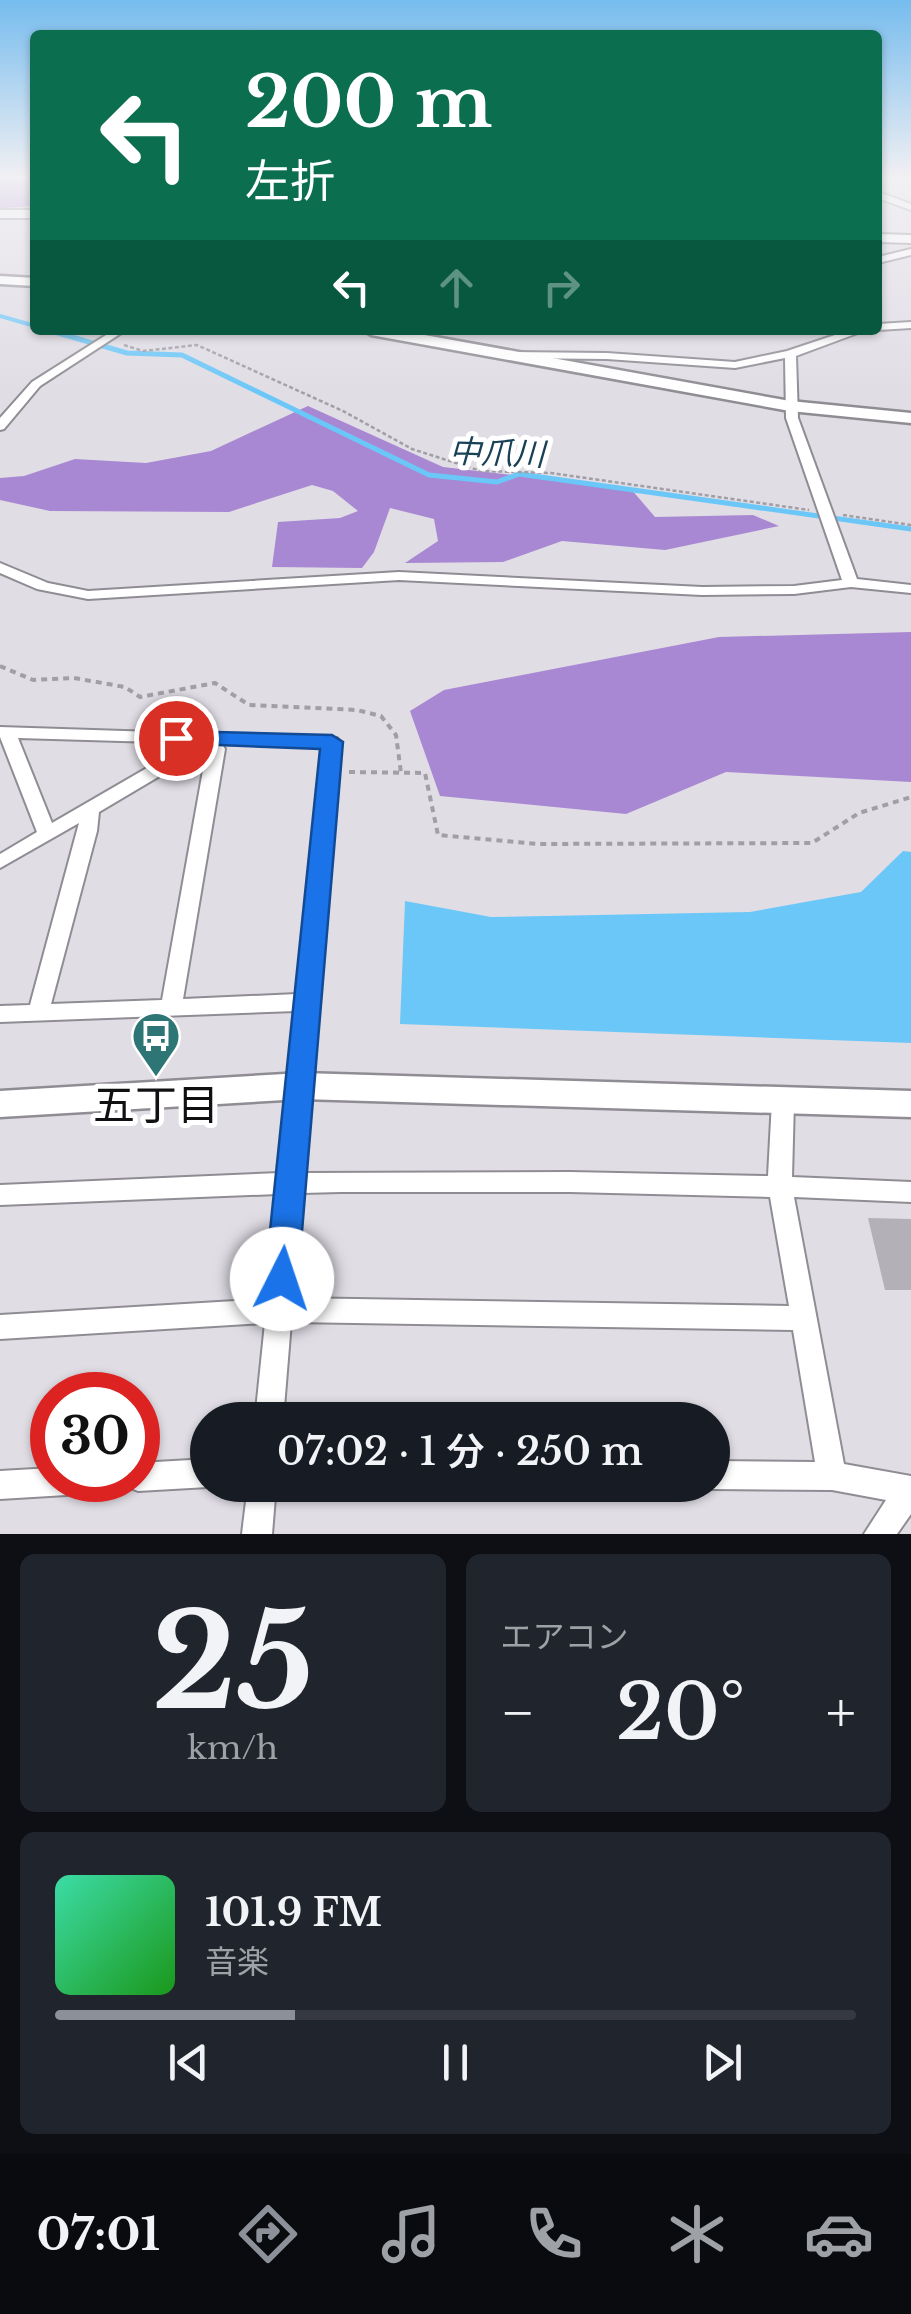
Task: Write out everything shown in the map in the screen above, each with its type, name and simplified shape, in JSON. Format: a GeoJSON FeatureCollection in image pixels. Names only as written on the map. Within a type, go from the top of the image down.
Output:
{"type":"FeatureCollection","features":[{"type":"Feature","properties":{"kind":"street"},"geometry":{"type":"LineString","coordinates":[[882,259],[911,252]]}},
{"type":"Feature","properties":{"kind":"street"},"geometry":{"type":"LineString","coordinates":[[0,280],[30,282]]}},
{"type":"Feature","properties":{"kind":"street"},"geometry":{"type":"LineString","coordinates":[[882,327],[911,325]]}},
{"type":"Feature","properties":{"kind":"street"},"geometry":{"type":"LineString","coordinates":[[0,426],[36,384],[116,335]]}},
{"type":"Feature","properties":{"kind":"street"},"geometry":{"type":"LineString","coordinates":[[397,335],[790,406],[911,418]]}},
{"type":"Feature","properties":{"kind":"street"},"geometry":{"type":"LineString","coordinates":[[499,355],[734,365],[790,354],[837,335]]}},
{"type":"Feature","properties":{"kind":"street"},"geometry":{"type":"LineString","coordinates":[[790,354],[790,406],[850,583]]}},
{"type":"Feature","properties":{"kind":"street"},"geometry":{"type":"LineString","coordinates":[[0,567],[22,580],[63,593],[88,595],[381,576],[702,591],[794,590],[850,583],[911,589]]}},
{"type":"Feature","properties":{"kind":"street"},"geometry":{"type":"LineString","coordinates":[[48,835],[4,732],[332,742],[270,1402]]}},
{"type":"Feature","properties":{"kind":"street"},"geometry":{"type":"LineString","coordinates":[[0,862],[210,739]]}},
{"type":"Feature","properties":{"kind":"street"},"geometry":{"type":"LineString","coordinates":[[171,1008],[216,749],[210,739]]}},
{"type":"Feature","properties":{"kind":"street"},"geometry":{"type":"LineString","coordinates":[[39,1011],[88,831],[90,808]]}},
{"type":"Feature","properties":{"kind":"street"},"geometry":{"type":"LineString","coordinates":[[0,1014],[309,1002]]}},
{"type":"Feature","properties":{"kind":"street"},"geometry":{"type":"LineString","coordinates":[[0,1104],[302,1086],[911,1104]]}},
{"type":"Feature","properties":{"kind":"street"},"geometry":{"type":"LineString","coordinates":[[783,1101],[780,1186],[832,1476]]}},
{"type":"Feature","properties":{"kind":"street"},"geometry":{"type":"LineString","coordinates":[[0,1195],[289,1183],[780,1186],[911,1192]]}},
{"type":"Feature","properties":{"kind":"street"},"geometry":{"type":"LineString","coordinates":[[0,1326],[279,1310],[804,1318]]}},
{"type":"Feature","properties":{"kind":"street"},"geometry":{"type":"LineString","coordinates":[[160,1476],[190,1474]]}},
{"type":"Feature","properties":{"kind":"street"},"geometry":{"type":"LineString","coordinates":[[730,1475],[832,1476],[911,1490],[879,1534]]}},
{"type":"Feature","properties":{"kind":"street"},"geometry":{"type":"LineString","coordinates":[[0,1485],[30,1483]]}},
{"type":"Feature","properties":{"kind":"street"},"geometry":{"type":"LineString","coordinates":[[257,1534],[260,1502]]}},
{"type":"Feature","properties":{"kind":"path"},"geometry":{"type":"LineString","coordinates":[[116,335],[143,351],[197,345],[343,411],[412,449],[482,471],[551,473],[911,525]]}},
{"type":"Feature","properties":{"kind":"path"},"geometry":{"type":"LineString","coordinates":[[0,666],[33,680],[74,678],[125,687],[140,697],[215,684],[249,704],[357,710],[381,716],[396,734],[401,773]]}},
{"type":"Feature","properties":{"kind":"path"},"geometry":{"type":"LineString","coordinates":[[329,772],[425,774],[438,835],[536,844],[812,843],[859,813],[911,797]]}},
{"type":"Feature","properties":{"kind":"shaded area"},"geometry":{"type":"Polygon","coordinates":[[[308,406],[443,467],[631,489],[655,517],[753,515],[779,526],[665,550],[562,541],[503,562],[405,563],[438,541],[434,519],[390,508],[374,552],[362,568],[272,567],[278,522],[340,518],[358,511],[333,491],[312,485],[229,512],[50,511],[0,500],[0,478],[24,476],[75,459],[146,463],[211,451],[308,406]]]}},
{"type":"Feature","properties":{"kind":"shaded area"},"geometry":{"type":"Polygon","coordinates":[[[911,632],[911,782],[726,772],[626,814],[440,796],[410,711],[444,690],[719,637],[911,632]]]}},
{"type":"Feature","properties":{"kind":"water"},"geometry":{"type":"Polygon","coordinates":[[[903,851],[911,852],[911,1043],[400,1024],[405,901],[491,917],[750,912],[861,892],[903,851]]]}},
{"type":"Feature","properties":{"kind":"building"},"geometry":{"type":"Polygon","coordinates":[[[868,1218],[911,1219],[911,1290],[885,1290],[868,1218]]]}},
{"type":"Feature","properties":{"kind":"waterway","name":"中爪川"},"geometry":{"type":"LineString","coordinates":[[0,316],[30,325]]}},
{"type":"Feature","properties":{"kind":"waterway","name":"中爪川"},"geometry":{"type":"LineString","coordinates":[[65,335],[127,353],[182,355],[429,475],[497,482],[519,474],[911,529]]}},
{"type":"Feature","properties":{"kind":"place","name":"五丁目"},"geometry":{"type":"Point","coordinates":[156,1078]}},
{"type":"Feature","properties":{"kind":"route"},"geometry":{"type":"LineString","coordinates":[[176,738],[332,742],[282,1279]]}}]}
